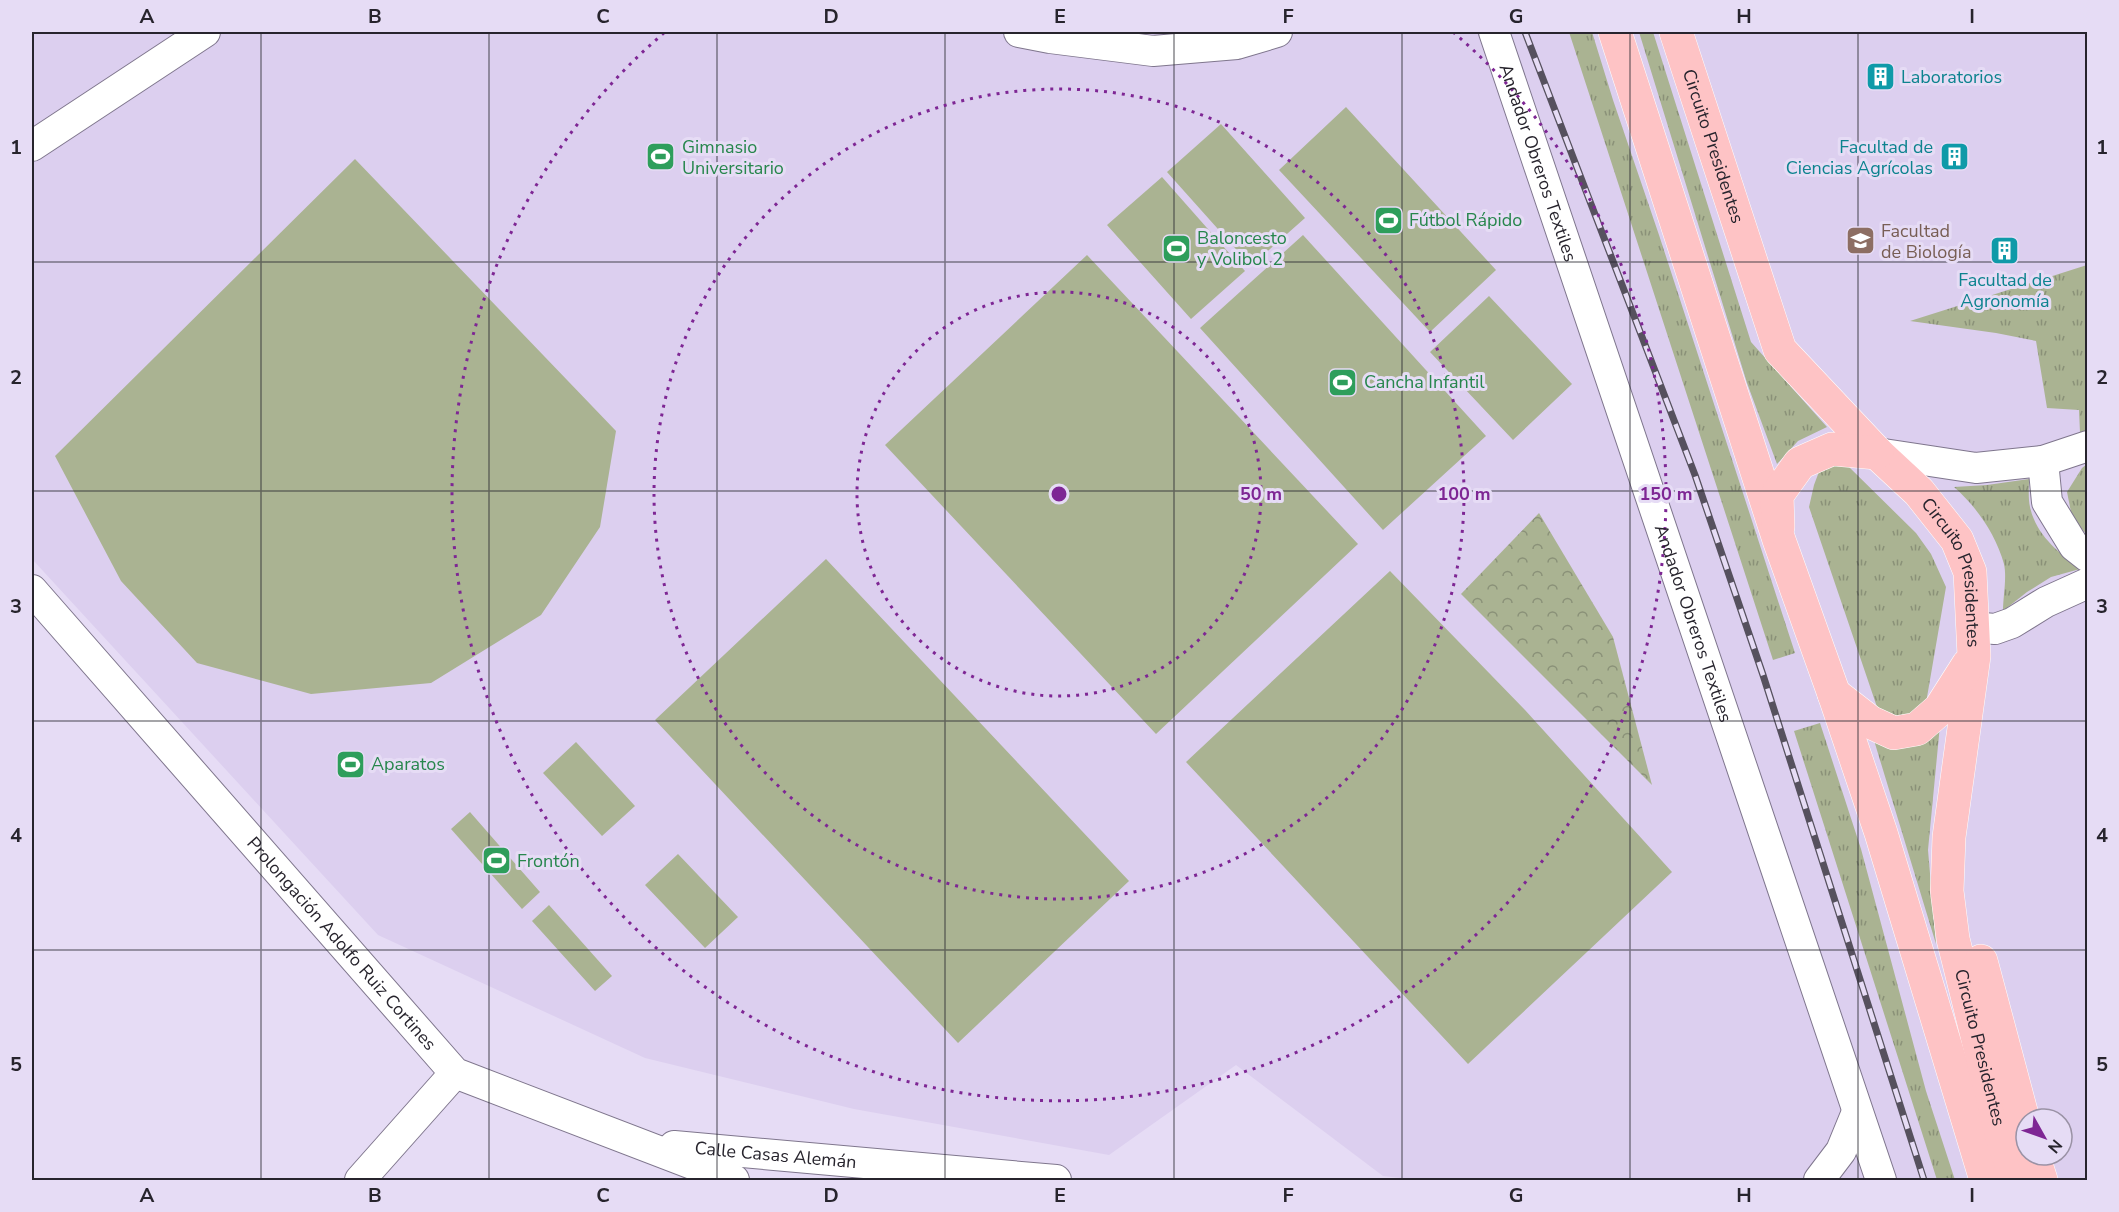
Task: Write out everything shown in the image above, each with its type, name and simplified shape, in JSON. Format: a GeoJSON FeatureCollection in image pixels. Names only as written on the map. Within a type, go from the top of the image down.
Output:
{"type":"FeatureCollection","features":[{"type":"Feature","properties":{"kind":"main road","name":"Circuito Presidentes"},"geometry":{"type":"LineString","coordinates":[[1615,32],[1779,540],[1881,833],[1986,1180]]}},
{"type":"Feature","properties":{"kind":"main road","name":"Circuito Presidentes"},"geometry":{"type":"LineString","coordinates":[[1676,32],[1780,350],[1877,453],[1919,492],[1957,540],[1970,572],[1974,656],[1949,837],[1947,891],[1953,939],[1996,1113],[2016,1180]]}},
{"type":"Feature","properties":{"kind":"main road"},"geometry":{"type":"LineString","coordinates":[[1779,540],[1777,495],[1800,463],[1832,449],[1877,453]]}},
{"type":"Feature","properties":{"kind":"main road"},"geometry":{"type":"LineString","coordinates":[[1834,694],[1870,722],[1894,733],[1917,729],[1940,709],[1974,656]]}},
{"type":"Feature","properties":{"kind":"main road"},"geometry":{"type":"LineString","coordinates":[[1881,833],[1914,1003],[1964,1180]]}},
{"type":"Feature","properties":{"kind":"main road"},"geometry":{"type":"LineString","coordinates":[[1949,837],[2020,1107]]}},
{"type":"Feature","properties":{"kind":"street"},"geometry":{"type":"LineString","coordinates":[[32,147],[205,32]]}},
{"type":"Feature","properties":{"kind":"street"},"geometry":{"type":"LineString","coordinates":[[1019,32],[1153,51],[1237,44],[1277,32]]}},
{"type":"Feature","properties":{"kind":"street","name":"Andador Obreros Textiles"},"geometry":{"type":"LineString","coordinates":[[1494,32],[1881,1180]]}},
{"type":"Feature","properties":{"kind":"street"},"geometry":{"type":"LineString","coordinates":[[1877,453],[1977,468],[2043,461],[2088,446]]}},
{"type":"Feature","properties":{"kind":"street"},"geometry":{"type":"LineString","coordinates":[[2043,461],[2047,502],[2073,546],[2088,557]]}},
{"type":"Feature","properties":{"kind":"street"},"geometry":{"type":"LineString","coordinates":[[1973,623],[1983,628],[1995,629],[2012,623],[2046,602],[2088,583]]}},
{"type":"Feature","properties":{"kind":"street","name":"Prolongación Adolfo Ruiz Cortines"},"geometry":{"type":"LineString","coordinates":[[32,590],[455,1072],[733,1180]]}},
{"type":"Feature","properties":{"kind":"street"},"geometry":{"type":"LineString","coordinates":[[360,1180],[455,1072]]}},
{"type":"Feature","properties":{"kind":"street"},"geometry":{"type":"LineString","coordinates":[[1819,1180],[1841,1151],[1857,1112]]}},
{"type":"Feature","properties":{"kind":"street","name":"Calle Casas Alemán"},"geometry":{"type":"LineString","coordinates":[[637,1142],[749,1154],[1056,1180]]}},
{"type":"Feature","properties":{"kind":"street"},"geometry":{"type":"LineString","coordinates":[[733,1180],[749,1154]]}},
{"type":"Feature","properties":{"kind":"shaded area"},"geometry":{"type":"Polygon","coordinates":[[[32,32],[2087,32],[2087,1180],[1418,1180],[1383,1176],[1236,1065],[1109,1155],[854,1109],[645,1058],[378,935],[32,559],[32,32]]]}},
{"type":"Feature","properties":{"kind":"green space"},"geometry":{"type":"Polygon","coordinates":[[[1569,32],[1592,32],[1795,653],[1773,660],[1569,32]]]}},
{"type":"Feature","properties":{"kind":"green space"},"geometry":{"type":"Polygon","coordinates":[[[1639,32],[1653,32],[1751,342],[1827,427],[1798,441],[1777,464],[1747,383],[1639,32]]]}},
{"type":"Feature","properties":{"kind":"green space","name":"Fútbol Rápido"},"geometry":{"type":"Polygon","coordinates":[[[1346,107],[1496,270],[1430,332],[1279,170],[1346,107]]]}},
{"type":"Feature","properties":{"kind":"green space"},"geometry":{"type":"Polygon","coordinates":[[[1221,124],[1305,218],[1251,266],[1167,172],[1221,124]]]}},
{"type":"Feature","properties":{"kind":"green space"},"geometry":{"type":"Polygon","coordinates":[[[355,159],[616,431],[600,527],[541,615],[431,683],[311,694],[197,663],[121,581],[55,456],[355,159]]]}},
{"type":"Feature","properties":{"kind":"green space","name":"Baloncesto y Volibol 2"},"geometry":{"type":"Polygon","coordinates":[[[1162,177],[1245,271],[1191,319],[1107,225],[1162,177]]]}},
{"type":"Feature","properties":{"kind":"green space","name":"Cancha Infantil"},"geometry":{"type":"Polygon","coordinates":[[[1303,235],[1486,436],[1383,530],[1200,328],[1303,235]]]}},
{"type":"Feature","properties":{"kind":"green space"},"geometry":{"type":"Polygon","coordinates":[[[1087,255],[1358,544],[1156,734],[885,445],[1087,255]]]}},
{"type":"Feature","properties":{"kind":"green space"},"geometry":{"type":"Polygon","coordinates":[[[2087,265],[2087,432],[2080,433],[2079,410],[2047,408],[2036,341],[1910,321],[2087,265]]]}},
{"type":"Feature","properties":{"kind":"green space"},"geometry":{"type":"Polygon","coordinates":[[[1489,296],[1572,384],[1513,440],[1430,352],[1489,296]]]}},
{"type":"Feature","properties":{"kind":"green space"},"geometry":{"type":"Polygon","coordinates":[[[1834,464],[1848,466],[1916,533],[1931,554],[1946,587],[1926,703],[1897,720],[1877,707],[1809,507],[1820,469],[1834,464]]]}},
{"type":"Feature","properties":{"kind":"green space"},"geometry":{"type":"Polygon","coordinates":[[[2087,464],[2087,535],[2072,517],[2067,492],[2087,464]]]}},
{"type":"Feature","properties":{"kind":"green space"},"geometry":{"type":"Polygon","coordinates":[[[2029,479],[2029,504],[2037,526],[2056,549],[2080,569],[2051,577],[2003,611],[2005,575],[2000,553],[1985,522],[1954,487],[2029,479]]]}},
{"type":"Feature","properties":{"kind":"green space"},"geometry":{"type":"Polygon","coordinates":[[[1539,513],[1613,637],[1652,785],[1461,594],[1539,513]]]}},
{"type":"Feature","properties":{"kind":"green space"},"geometry":{"type":"Polygon","coordinates":[[[826,559],[1129,881],[958,1043],[655,720],[826,559]]]}},
{"type":"Feature","properties":{"kind":"green space"},"geometry":{"type":"Polygon","coordinates":[[[1390,571],[1525,710],[1672,872],[1468,1064],[1186,762],[1390,571]]]}},
{"type":"Feature","properties":{"kind":"green space"},"geometry":{"type":"Polygon","coordinates":[[[1820,723],[1861,849],[1926,1091],[1955,1180],[1937,1180],[1794,731],[1820,723]]]}},
{"type":"Feature","properties":{"kind":"green space"},"geometry":{"type":"Polygon","coordinates":[[[1940,725],[1928,850],[1936,944],[1873,737],[1940,725]]]}},
{"type":"Feature","properties":{"kind":"green space"},"geometry":{"type":"Polygon","coordinates":[[[576,742],[635,806],[602,836],[543,773],[576,742]]]}},
{"type":"Feature","properties":{"kind":"green space","name":"Frontón"},"geometry":{"type":"Polygon","coordinates":[[[470,812],[540,892],[522,909],[451,829],[470,812]]]}},
{"type":"Feature","properties":{"kind":"green space"},"geometry":{"type":"Polygon","coordinates":[[[678,854],[738,917],[705,948],[645,885],[678,854]]]}},
{"type":"Feature","properties":{"kind":"green space","name":"Frontón"},"geometry":{"type":"Polygon","coordinates":[[[549,905],[612,976],[595,991],[532,921],[549,905]]]}},
{"type":"Feature","properties":{"kind":"railway"},"geometry":{"type":"LineString","coordinates":[[1525,32],[1695,475],[1763,675],[1924,1180]]}},
{"type":"Feature","properties":{"kind":"place","name":"Laboratorios"},"geometry":{"type":"Point","coordinates":[1880,77]}},
{"type":"Feature","properties":{"kind":"place","name":"Gimnasio Universitario"},"geometry":{"type":"Point","coordinates":[661,157]}},
{"type":"Feature","properties":{"kind":"place","name":"Facultad de Ciencias Agrícolas"},"geometry":{"type":"Point","coordinates":[1954,157]}},
{"type":"Feature","properties":{"kind":"place","name":"Fútbol Rápido"},"geometry":{"type":"Point","coordinates":[1388,220]}},
{"type":"Feature","properties":{"kind":"place","name":"Facultad de Biología"},"geometry":{"type":"Point","coordinates":[1860,241]}},
{"type":"Feature","properties":{"kind":"place","name":"Baloncesto y Volibol 2"},"geometry":{"type":"Point","coordinates":[1176,248]}},
{"type":"Feature","properties":{"kind":"place","name":"Facultad de Agronomía"},"geometry":{"type":"Point","coordinates":[2005,251]}},
{"type":"Feature","properties":{"kind":"place","name":"Cancha Infantil"},"geometry":{"type":"Point","coordinates":[1343,382]}},
{"type":"Feature","properties":{"kind":"place","name":"Aparatos"},"geometry":{"type":"Point","coordinates":[350,764]}},
{"type":"Feature","properties":{"kind":"place","name":"Frontón"},"geometry":{"type":"Point","coordinates":[496,861]}}]}
